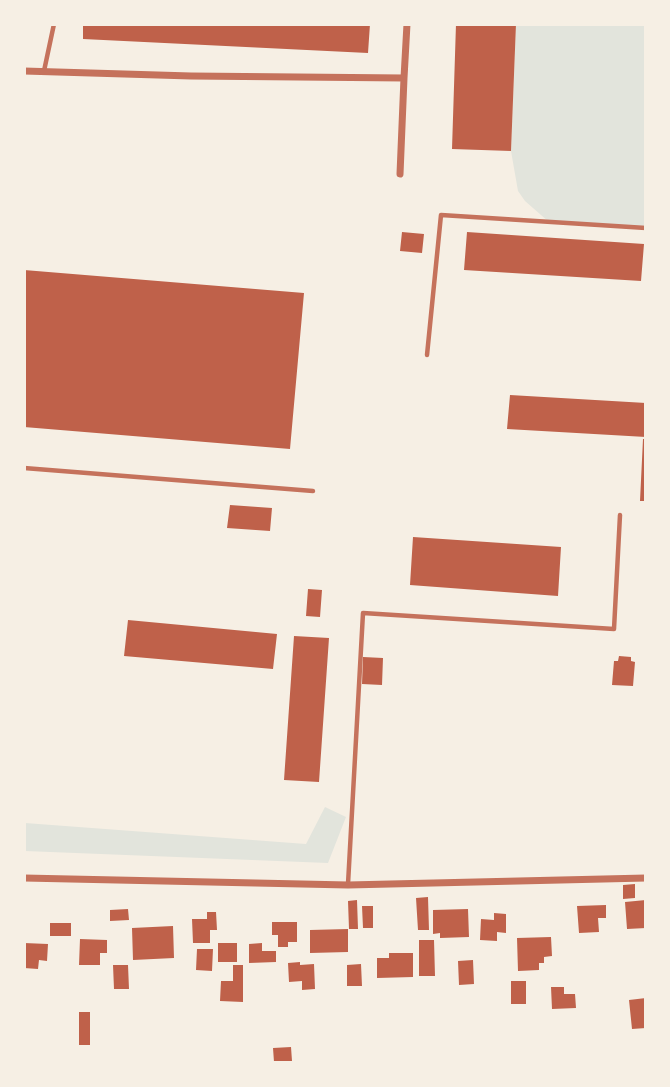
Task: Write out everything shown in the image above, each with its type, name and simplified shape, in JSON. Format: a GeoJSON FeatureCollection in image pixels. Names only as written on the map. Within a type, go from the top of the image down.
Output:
{"type":"FeatureCollection","features":[{"type":"Feature","properties":{"kind":"street"},"geometry":{"type":"LineString","coordinates":[[400,174],[407,24]]}},
{"type":"Feature","properties":{"kind":"street"},"geometry":{"type":"LineString","coordinates":[[24,71],[404,78]]}},
{"type":"Feature","properties":{"kind":"street"},"geometry":{"type":"LineString","coordinates":[[24,878],[348,885],[646,878]]}},
{"type":"Feature","properties":{"kind":"lane"},"geometry":{"type":"LineString","coordinates":[[44,71],[54,24]]}},
{"type":"Feature","properties":{"kind":"lane"},"geometry":{"type":"LineString","coordinates":[[427,355],[441,215],[646,228]]}},
{"type":"Feature","properties":{"kind":"lane"},"geometry":{"type":"LineString","coordinates":[[24,468],[313,491]]}},
{"type":"Feature","properties":{"kind":"lane"},"geometry":{"type":"LineString","coordinates":[[348,885],[363,613],[614,629],[620,515]]}},
{"type":"Feature","properties":{"kind":"shaded area"},"geometry":{"type":"Polygon","coordinates":[[[516,25],[645,25],[645,228],[549,222],[525,201],[518,191],[511,151],[516,25]]]}},
{"type":"Feature","properties":{"kind":"shaded area"},"geometry":{"type":"Polygon","coordinates":[[[325,807],[346,817],[328,863],[25,851],[25,823],[306,844],[325,807]]]}},
{"type":"Feature","properties":{"kind":"building"},"geometry":{"type":"Polygon","coordinates":[[[83,24],[370,24],[368,53],[83,39],[83,24]]]}},
{"type":"Feature","properties":{"kind":"building"},"geometry":{"type":"Polygon","coordinates":[[[456,24],[516,24],[511,151],[452,149],[456,24]]]}},
{"type":"Feature","properties":{"kind":"building"},"geometry":{"type":"Polygon","coordinates":[[[402,232],[424,234],[422,253],[400,251],[402,232]]]}},
{"type":"Feature","properties":{"kind":"building"},"geometry":{"type":"Polygon","coordinates":[[[467,232],[644,244],[641,281],[464,270],[467,232]]]}},
{"type":"Feature","properties":{"kind":"building"},"geometry":{"type":"Polygon","coordinates":[[[24,270],[304,293],[290,449],[24,427],[24,270]]]}},
{"type":"Feature","properties":{"kind":"building"},"geometry":{"type":"Polygon","coordinates":[[[510,395],[646,403],[646,437],[507,429],[510,395]]]}},
{"type":"Feature","properties":{"kind":"building"},"geometry":{"type":"Polygon","coordinates":[[[643,439],[646,439],[646,501],[640,501],[643,439]]]}},
{"type":"Feature","properties":{"kind":"building"},"geometry":{"type":"Polygon","coordinates":[[[230,505],[272,508],[270,531],[227,528],[230,505]]]}},
{"type":"Feature","properties":{"kind":"building"},"geometry":{"type":"Polygon","coordinates":[[[413,537],[561,547],[558,596],[410,585],[413,537]]]}},
{"type":"Feature","properties":{"kind":"building"},"geometry":{"type":"Polygon","coordinates":[[[308,589],[322,590],[320,617],[306,616],[308,589]]]}},
{"type":"Feature","properties":{"kind":"building"},"geometry":{"type":"Polygon","coordinates":[[[128,620],[277,634],[273,669],[124,656],[128,620]]]}},
{"type":"Feature","properties":{"kind":"building"},"geometry":{"type":"Polygon","coordinates":[[[294,636],[329,638],[319,782],[284,780],[294,636]]]}},
{"type":"Feature","properties":{"kind":"building"},"geometry":{"type":"Polygon","coordinates":[[[619,656],[631,657],[631,661],[635,662],[633,686],[612,685],[614,661],[618,661],[619,656]]]}},
{"type":"Feature","properties":{"kind":"building"},"geometry":{"type":"Polygon","coordinates":[[[363,657],[383,658],[382,685],[362,684],[363,657]]]}},
{"type":"Feature","properties":{"kind":"building"},"geometry":{"type":"Polygon","coordinates":[[[635,884],[635,898],[623,899],[623,885],[635,884]]]}},
{"type":"Feature","properties":{"kind":"building"},"geometry":{"type":"Polygon","coordinates":[[[428,897],[429,930],[418,930],[416,898],[428,897]]]}},
{"type":"Feature","properties":{"kind":"building"},"geometry":{"type":"Polygon","coordinates":[[[357,900],[358,929],[349,929],[348,901],[357,900]]]}},
{"type":"Feature","properties":{"kind":"building"},"geometry":{"type":"Polygon","coordinates":[[[646,900],[646,928],[627,929],[625,902],[646,900]]]}},
{"type":"Feature","properties":{"kind":"building"},"geometry":{"type":"Polygon","coordinates":[[[606,905],[606,918],[598,918],[599,932],[579,933],[577,906],[606,905]]]}},
{"type":"Feature","properties":{"kind":"building"},"geometry":{"type":"Polygon","coordinates":[[[362,906],[373,906],[373,928],[363,928],[362,906]]]}},
{"type":"Feature","properties":{"kind":"building"},"geometry":{"type":"Polygon","coordinates":[[[128,909],[129,920],[110,921],[110,910],[128,909]]]}},
{"type":"Feature","properties":{"kind":"building"},"geometry":{"type":"Polygon","coordinates":[[[468,909],[469,937],[440,938],[440,933],[433,934],[433,910],[468,909]]]}},
{"type":"Feature","properties":{"kind":"building"},"geometry":{"type":"Polygon","coordinates":[[[207,912],[216,912],[217,930],[210,930],[210,943],[193,943],[192,919],[207,919],[207,912]]]}},
{"type":"Feature","properties":{"kind":"building"},"geometry":{"type":"Polygon","coordinates":[[[494,913],[506,914],[506,933],[497,932],[497,941],[480,940],[481,919],[494,920],[494,913]]]}},
{"type":"Feature","properties":{"kind":"building"},"geometry":{"type":"Polygon","coordinates":[[[272,922],[297,922],[297,942],[288,942],[288,947],[278,947],[278,935],[272,935],[272,922]]]}},
{"type":"Feature","properties":{"kind":"building"},"geometry":{"type":"Polygon","coordinates":[[[50,923],[71,923],[71,936],[50,936],[50,923]]]}},
{"type":"Feature","properties":{"kind":"building"},"geometry":{"type":"Polygon","coordinates":[[[173,926],[174,958],[133,960],[132,928],[173,926]]]}},
{"type":"Feature","properties":{"kind":"building"},"geometry":{"type":"Polygon","coordinates":[[[348,929],[348,952],[310,953],[310,930],[348,929]]]}},
{"type":"Feature","properties":{"kind":"building"},"geometry":{"type":"Polygon","coordinates":[[[551,937],[552,956],[544,957],[544,963],[539,963],[539,970],[518,971],[517,938],[551,937]]]}},
{"type":"Feature","properties":{"kind":"building"},"geometry":{"type":"Polygon","coordinates":[[[80,939],[107,940],[107,953],[100,953],[100,965],[79,965],[80,939]]]}},
{"type":"Feature","properties":{"kind":"building"},"geometry":{"type":"Polygon","coordinates":[[[419,940],[434,940],[435,976],[419,976],[419,940]]]}},
{"type":"Feature","properties":{"kind":"building"},"geometry":{"type":"Polygon","coordinates":[[[24,943],[48,944],[47,961],[39,960],[38,969],[24,968],[24,943]]]}},
{"type":"Feature","properties":{"kind":"building"},"geometry":{"type":"Polygon","coordinates":[[[218,943],[237,943],[237,962],[218,962],[218,943]]]}},
{"type":"Feature","properties":{"kind":"building"},"geometry":{"type":"Polygon","coordinates":[[[262,943],[262,951],[276,951],[276,962],[249,963],[249,944],[262,943]]]}},
{"type":"Feature","properties":{"kind":"building"},"geometry":{"type":"Polygon","coordinates":[[[197,949],[213,949],[212,971],[196,970],[197,949]]]}},
{"type":"Feature","properties":{"kind":"building"},"geometry":{"type":"Polygon","coordinates":[[[389,953],[413,953],[413,977],[377,978],[377,958],[389,958],[389,953]]]}},
{"type":"Feature","properties":{"kind":"building"},"geometry":{"type":"Polygon","coordinates":[[[473,960],[474,984],[459,985],[458,961],[473,960]]]}},
{"type":"Feature","properties":{"kind":"building"},"geometry":{"type":"Polygon","coordinates":[[[300,962],[300,965],[314,964],[315,989],[302,990],[302,981],[289,982],[288,963],[300,962]]]}},
{"type":"Feature","properties":{"kind":"building"},"geometry":{"type":"Polygon","coordinates":[[[361,964],[362,986],[347,986],[347,965],[361,964]]]}},
{"type":"Feature","properties":{"kind":"building"},"geometry":{"type":"Polygon","coordinates":[[[113,965],[128,965],[129,989],[114,989],[113,965]]]}},
{"type":"Feature","properties":{"kind":"building"},"geometry":{"type":"Polygon","coordinates":[[[233,965],[243,965],[243,1002],[220,1001],[221,981],[233,981],[233,965]]]}},
{"type":"Feature","properties":{"kind":"building"},"geometry":{"type":"Polygon","coordinates":[[[511,981],[526,981],[526,1004],[511,1004],[511,981]]]}},
{"type":"Feature","properties":{"kind":"building"},"geometry":{"type":"Polygon","coordinates":[[[551,987],[564,987],[564,994],[575,994],[576,1008],[552,1009],[551,987]]]}},
{"type":"Feature","properties":{"kind":"building"},"geometry":{"type":"Polygon","coordinates":[[[646,998],[646,1028],[632,1029],[629,1000],[646,998]]]}},
{"type":"Feature","properties":{"kind":"building"},"geometry":{"type":"Polygon","coordinates":[[[79,1012],[90,1012],[90,1045],[79,1045],[79,1012]]]}},
{"type":"Feature","properties":{"kind":"building"},"geometry":{"type":"Polygon","coordinates":[[[291,1047],[292,1061],[274,1062],[273,1048],[291,1047]]]}}]}
